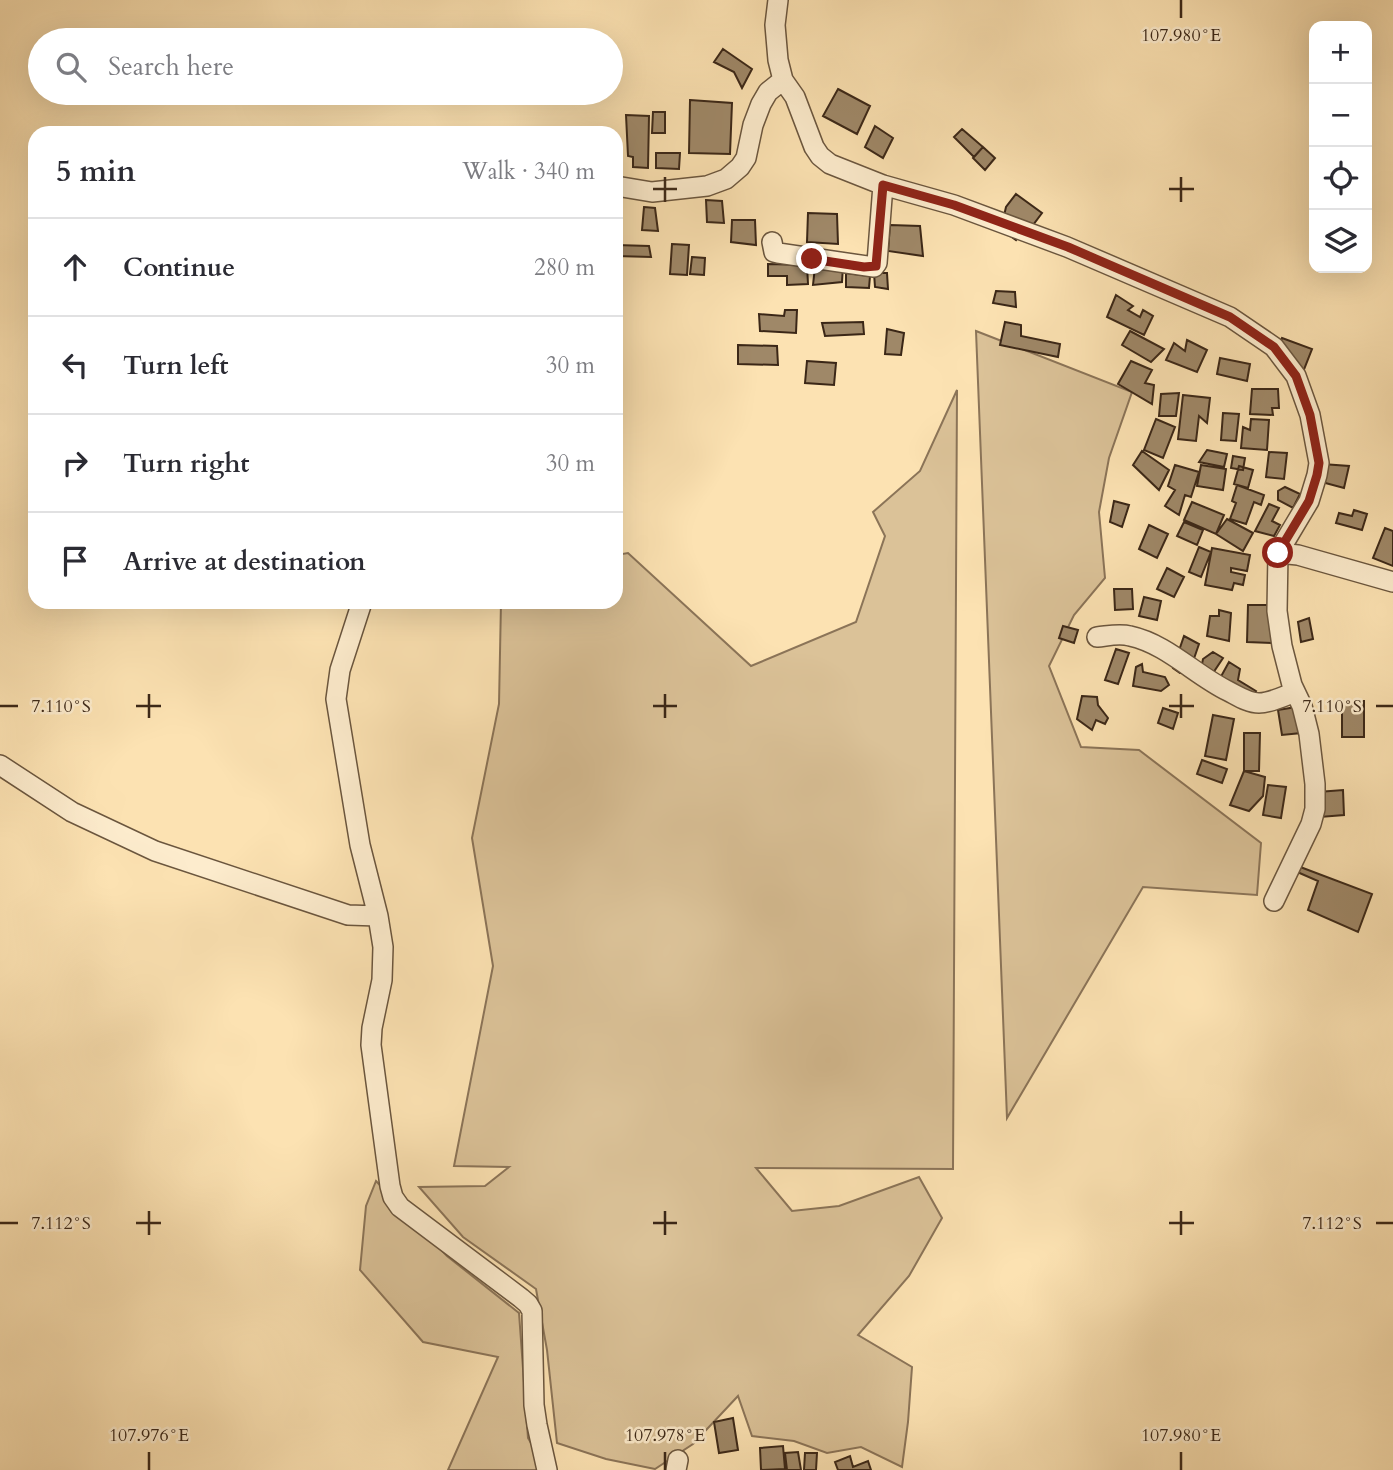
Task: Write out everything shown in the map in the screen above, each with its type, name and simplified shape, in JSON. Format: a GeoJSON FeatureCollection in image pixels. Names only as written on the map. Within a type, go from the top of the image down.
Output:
{"type":"FeatureCollection","features":[{"type":"Feature","properties":{"kind":"street"},"geometry":{"type":"LineString","coordinates":[[778,0],[775,25],[783,80],[795,97],[814,147],[830,164],[883,185],[954,205],[1068,247],[1230,317],[1274,347],[1296,376],[1310,415],[1319,463],[1309,501],[1278,553],[1277,611],[1282,646],[1295,692],[1302,706],[1313,755],[1315,808],[1311,824],[1274,901]]}},
{"type":"Feature","properties":{"kind":"street"},"geometry":{"type":"LineString","coordinates":[[623,187],[652,192],[707,186],[726,179],[746,158],[753,125],[764,98],[783,80]]}},
{"type":"Feature","properties":{"kind":"street"},"geometry":{"type":"LineString","coordinates":[[772,242],[774,252],[778,253],[874,267],[877,263],[883,185]]}},
{"type":"Feature","properties":{"kind":"street"},"geometry":{"type":"LineString","coordinates":[[1278,553],[1298,555],[1393,582]]}},
{"type":"Feature","properties":{"kind":"street"},"geometry":{"type":"LineString","coordinates":[[360,609],[340,670],[336,699],[360,845],[383,947],[383,968],[371,1045],[390,1186],[400,1207],[522,1298],[532,1311],[534,1405],[547,1470]]}},
{"type":"Feature","properties":{"kind":"street"},"geometry":{"type":"LineString","coordinates":[[1097,637],[1123,635],[1146,642],[1190,667],[1212,684],[1247,700],[1267,702],[1295,692]]}},
{"type":"Feature","properties":{"kind":"street"},"geometry":{"type":"LineString","coordinates":[[0,765],[72,812],[155,851],[348,915],[378,916]]}},
{"type":"Feature","properties":{"kind":"shaded area"},"geometry":{"type":"Polygon","coordinates":[[[976,331],[1132,392],[1109,458],[1099,512],[1105,578],[1074,615],[1049,666],[1081,747],[1139,750],[1261,843],[1257,895],[1143,887],[1007,1118],[976,331]]]}},
{"type":"Feature","properties":{"kind":"shaded area"},"geometry":{"type":"Polygon","coordinates":[[[957,390],[953,1169],[756,1168],[792,1211],[839,1206],[919,1177],[942,1218],[909,1276],[858,1335],[912,1367],[902,1467],[861,1447],[827,1453],[794,1441],[752,1436],[738,1396],[693,1444],[655,1469],[606,1459],[557,1443],[547,1350],[536,1289],[463,1237],[419,1187],[485,1186],[509,1167],[454,1166],[493,966],[472,838],[499,704],[501,609],[623,609],[623,554],[628,553],[751,666],[856,622],[885,536],[873,512],[920,471],[957,390]]]}},
{"type":"Feature","properties":{"kind":"shaded area"},"geometry":{"type":"Polygon","coordinates":[[[376,1181],[447,1256],[519,1313],[528,1438],[547,1470],[448,1470],[498,1357],[423,1342],[360,1270],[366,1206],[376,1181]]]}},
{"type":"Feature","properties":{"kind":"building"},"geometry":{"type":"Polygon","coordinates":[[[723,49],[752,69],[742,88],[734,72],[714,62],[723,49]]]}},
{"type":"Feature","properties":{"kind":"building"},"geometry":{"type":"Polygon","coordinates":[[[838,89],[870,106],[857,134],[823,116],[838,89]]]}},
{"type":"Feature","properties":{"kind":"building"},"geometry":{"type":"Polygon","coordinates":[[[690,100],[732,103],[730,154],[689,153],[690,100]]]}},
{"type":"Feature","properties":{"kind":"building"},"geometry":{"type":"Polygon","coordinates":[[[653,112],[665,112],[665,133],[652,133],[653,112]]]}},
{"type":"Feature","properties":{"kind":"building"},"geometry":{"type":"Polygon","coordinates":[[[626,115],[649,116],[648,168],[633,167],[633,157],[628,156],[626,115]]]}},
{"type":"Feature","properties":{"kind":"building"},"geometry":{"type":"Polygon","coordinates":[[[875,126],[893,138],[883,158],[865,147],[875,126]]]}},
{"type":"Feature","properties":{"kind":"building"},"geometry":{"type":"Polygon","coordinates":[[[962,129],[983,147],[974,157],[954,137],[962,129]]]}},
{"type":"Feature","properties":{"kind":"building"},"geometry":{"type":"Polygon","coordinates":[[[983,147],[995,158],[985,170],[973,158],[983,147]]]}},
{"type":"Feature","properties":{"kind":"building"},"geometry":{"type":"Polygon","coordinates":[[[656,153],[680,153],[679,169],[656,168],[656,153]]]}},
{"type":"Feature","properties":{"kind":"building"},"geometry":{"type":"Polygon","coordinates":[[[1016,194],[1042,213],[1027,233],[1023,230],[1016,240],[1001,229],[1006,207],[1016,194]]]}},
{"type":"Feature","properties":{"kind":"building"},"geometry":{"type":"Polygon","coordinates":[[[706,200],[722,201],[724,223],[707,222],[706,200]]]}},
{"type":"Feature","properties":{"kind":"building"},"geometry":{"type":"Polygon","coordinates":[[[644,207],[655,208],[658,231],[642,230],[644,207]]]}},
{"type":"Feature","properties":{"kind":"building"},"geometry":{"type":"Polygon","coordinates":[[[808,213],[837,214],[838,244],[807,242],[808,213]]]}},
{"type":"Feature","properties":{"kind":"building"},"geometry":{"type":"Polygon","coordinates":[[[732,220],[755,220],[756,245],[731,242],[732,220]]]}},
{"type":"Feature","properties":{"kind":"building"},"geometry":{"type":"Polygon","coordinates":[[[890,225],[920,226],[923,256],[888,251],[890,225]]]}},
{"type":"Feature","properties":{"kind":"building"},"geometry":{"type":"Polygon","coordinates":[[[672,244],[689,245],[687,275],[670,274],[672,244]]]}},
{"type":"Feature","properties":{"kind":"building"},"geometry":{"type":"Polygon","coordinates":[[[623,245],[649,246],[651,257],[623,256],[623,245]]]}},
{"type":"Feature","properties":{"kind":"building"},"geometry":{"type":"Polygon","coordinates":[[[692,257],[705,258],[704,275],[690,274],[692,257]]]}},
{"type":"Feature","properties":{"kind":"building"},"geometry":{"type":"Polygon","coordinates":[[[768,264],[807,265],[808,284],[787,285],[787,276],[768,276],[768,264]]]}},
{"type":"Feature","properties":{"kind":"building"},"geometry":{"type":"Polygon","coordinates":[[[843,266],[842,282],[813,285],[815,267],[843,266]]]}},
{"type":"Feature","properties":{"kind":"building"},"geometry":{"type":"Polygon","coordinates":[[[846,273],[870,276],[869,288],[846,287],[846,273]]]}},
{"type":"Feature","properties":{"kind":"building"},"geometry":{"type":"Polygon","coordinates":[[[874,273],[887,273],[888,289],[875,287],[874,273]]]}},
{"type":"Feature","properties":{"kind":"building"},"geometry":{"type":"Polygon","coordinates":[[[996,291],[1015,292],[1016,307],[993,303],[996,291]]]}},
{"type":"Feature","properties":{"kind":"building"},"geometry":{"type":"Polygon","coordinates":[[[1116,295],[1133,306],[1128,310],[1140,317],[1143,310],[1153,316],[1144,335],[1107,317],[1116,295]]]}},
{"type":"Feature","properties":{"kind":"building"},"geometry":{"type":"Polygon","coordinates":[[[785,310],[797,310],[796,333],[760,331],[759,314],[784,316],[785,310]]]}},
{"type":"Feature","properties":{"kind":"building"},"geometry":{"type":"Polygon","coordinates":[[[863,322],[864,334],[825,336],[822,323],[863,322]]]}},
{"type":"Feature","properties":{"kind":"building"},"geometry":{"type":"Polygon","coordinates":[[[1005,322],[1021,325],[1021,336],[1060,344],[1058,357],[1000,345],[1005,322]]]}},
{"type":"Feature","properties":{"kind":"building"},"geometry":{"type":"Polygon","coordinates":[[[887,329],[904,333],[901,355],[885,354],[887,329]]]}},
{"type":"Feature","properties":{"kind":"building"},"geometry":{"type":"Polygon","coordinates":[[[1130,331],[1164,349],[1151,362],[1122,345],[1130,331]]]}},
{"type":"Feature","properties":{"kind":"building"},"geometry":{"type":"Polygon","coordinates":[[[1282,338],[1312,349],[1301,377],[1275,356],[1282,338]]]}},
{"type":"Feature","properties":{"kind":"building"},"geometry":{"type":"Polygon","coordinates":[[[1187,340],[1207,350],[1197,372],[1166,360],[1174,343],[1185,351],[1187,340]]]}},
{"type":"Feature","properties":{"kind":"building"},"geometry":{"type":"Polygon","coordinates":[[[738,345],[777,346],[778,365],[738,364],[738,345]]]}},
{"type":"Feature","properties":{"kind":"building"},"geometry":{"type":"Polygon","coordinates":[[[1220,358],[1250,364],[1247,381],[1217,374],[1220,358]]]}},
{"type":"Feature","properties":{"kind":"building"},"geometry":{"type":"Polygon","coordinates":[[[807,361],[836,363],[834,385],[805,383],[807,361]]]}},
{"type":"Feature","properties":{"kind":"building"},"geometry":{"type":"Polygon","coordinates":[[[1131,361],[1152,370],[1145,383],[1154,385],[1152,404],[1118,384],[1131,361]]]}},
{"type":"Feature","properties":{"kind":"building"},"geometry":{"type":"Polygon","coordinates":[[[1252,389],[1278,389],[1279,408],[1272,408],[1273,415],[1250,414],[1252,389]]]}},
{"type":"Feature","properties":{"kind":"building"},"geometry":{"type":"Polygon","coordinates":[[[1179,393],[1176,416],[1159,416],[1161,394],[1179,393]]]}},
{"type":"Feature","properties":{"kind":"building"},"geometry":{"type":"Polygon","coordinates":[[[1183,395],[1210,398],[1207,423],[1199,416],[1196,441],[1178,439],[1183,395]]]}},
{"type":"Feature","properties":{"kind":"building"},"geometry":{"type":"Polygon","coordinates":[[[1223,413],[1239,414],[1236,441],[1221,440],[1223,413]]]}},
{"type":"Feature","properties":{"kind":"building"},"geometry":{"type":"Polygon","coordinates":[[[1156,419],[1175,427],[1163,458],[1144,450],[1156,419]]]}},
{"type":"Feature","properties":{"kind":"building"},"geometry":{"type":"Polygon","coordinates":[[[1251,419],[1269,420],[1267,450],[1241,448],[1243,427],[1250,430],[1251,419]]]}},
{"type":"Feature","properties":{"kind":"building"},"geometry":{"type":"Polygon","coordinates":[[[1207,450],[1227,454],[1224,467],[1199,462],[1207,450]]]}},
{"type":"Feature","properties":{"kind":"building"},"geometry":{"type":"Polygon","coordinates":[[[1142,451],[1169,470],[1159,490],[1133,465],[1142,451]]]}},
{"type":"Feature","properties":{"kind":"building"},"geometry":{"type":"Polygon","coordinates":[[[1269,452],[1287,453],[1284,479],[1266,477],[1269,452]]]}},
{"type":"Feature","properties":{"kind":"building"},"geometry":{"type":"Polygon","coordinates":[[[1233,456],[1245,458],[1243,470],[1231,468],[1233,456]]]}},
{"type":"Feature","properties":{"kind":"building"},"geometry":{"type":"Polygon","coordinates":[[[1322,464],[1349,466],[1344,488],[1318,481],[1322,464]]]}},
{"type":"Feature","properties":{"kind":"building"},"geometry":{"type":"Polygon","coordinates":[[[1175,465],[1199,472],[1191,497],[1185,495],[1179,515],[1165,506],[1175,490],[1168,486],[1175,465]]]}},
{"type":"Feature","properties":{"kind":"building"},"geometry":{"type":"Polygon","coordinates":[[[1201,465],[1226,469],[1223,490],[1197,486],[1201,465]]]}},
{"type":"Feature","properties":{"kind":"building"},"geometry":{"type":"Polygon","coordinates":[[[1239,466],[1253,470],[1248,488],[1234,484],[1239,466]]]}},
{"type":"Feature","properties":{"kind":"building"},"geometry":{"type":"Polygon","coordinates":[[[1237,485],[1264,495],[1261,505],[1254,502],[1246,524],[1230,519],[1236,503],[1232,501],[1237,485]]]}},
{"type":"Feature","properties":{"kind":"building"},"geometry":{"type":"Polygon","coordinates":[[[1285,487],[1300,494],[1293,508],[1278,500],[1278,491],[1285,487]]]}},
{"type":"Feature","properties":{"kind":"building"},"geometry":{"type":"Polygon","coordinates":[[[1114,501],[1129,505],[1122,527],[1110,522],[1114,501]]]}},
{"type":"Feature","properties":{"kind":"building"},"geometry":{"type":"Polygon","coordinates":[[[1192,502],[1224,515],[1216,534],[1184,520],[1192,502]]]}},
{"type":"Feature","properties":{"kind":"building"},"geometry":{"type":"Polygon","coordinates":[[[1269,504],[1279,508],[1272,521],[1280,525],[1274,536],[1255,531],[1269,504]]]}},
{"type":"Feature","properties":{"kind":"building"},"geometry":{"type":"Polygon","coordinates":[[[1354,510],[1367,514],[1362,530],[1336,523],[1339,513],[1352,516],[1354,510]]]}},
{"type":"Feature","properties":{"kind":"building"},"geometry":{"type":"Polygon","coordinates":[[[1227,519],[1253,533],[1243,551],[1216,534],[1227,519]]]}},
{"type":"Feature","properties":{"kind":"building"},"geometry":{"type":"Polygon","coordinates":[[[1184,522],[1203,530],[1197,545],[1177,536],[1184,522]]]}},
{"type":"Feature","properties":{"kind":"building"},"geometry":{"type":"Polygon","coordinates":[[[1149,525],[1168,534],[1157,558],[1139,549],[1149,525]]]}},
{"type":"Feature","properties":{"kind":"building"},"geometry":{"type":"Polygon","coordinates":[[[1385,528],[1393,531],[1393,566],[1373,558],[1385,528]]]}},
{"type":"Feature","properties":{"kind":"building"},"geometry":{"type":"Polygon","coordinates":[[[1199,547],[1211,552],[1201,577],[1189,572],[1199,547]]]}},
{"type":"Feature","properties":{"kind":"building"},"geometry":{"type":"Polygon","coordinates":[[[1212,548],[1250,555],[1247,571],[1231,568],[1231,572],[1245,575],[1243,585],[1234,583],[1232,590],[1205,585],[1212,548]]]}},
{"type":"Feature","properties":{"kind":"building"},"geometry":{"type":"Polygon","coordinates":[[[1167,568],[1184,577],[1174,597],[1157,589],[1167,568]]]}},
{"type":"Feature","properties":{"kind":"building"},"geometry":{"type":"Polygon","coordinates":[[[1114,589],[1132,589],[1133,609],[1115,610],[1114,589]]]}},
{"type":"Feature","properties":{"kind":"building"},"geometry":{"type":"Polygon","coordinates":[[[1144,597],[1161,601],[1157,620],[1139,616],[1144,597]]]}},
{"type":"Feature","properties":{"kind":"building"},"geometry":{"type":"Polygon","coordinates":[[[1248,605],[1273,605],[1272,643],[1247,642],[1248,605]]]}},
{"type":"Feature","properties":{"kind":"building"},"geometry":{"type":"Polygon","coordinates":[[[1219,610],[1231,613],[1229,641],[1207,636],[1210,616],[1219,616],[1219,610]]]}},
{"type":"Feature","properties":{"kind":"building"},"geometry":{"type":"Polygon","coordinates":[[[1309,618],[1313,639],[1301,642],[1298,622],[1309,618]]]}},
{"type":"Feature","properties":{"kind":"building"},"geometry":{"type":"Polygon","coordinates":[[[1063,626],[1078,630],[1074,643],[1059,638],[1063,626]]]}},
{"type":"Feature","properties":{"kind":"building"},"geometry":{"type":"Polygon","coordinates":[[[1184,636],[1199,644],[1189,673],[1180,673],[1173,668],[1184,636]]]}},
{"type":"Feature","properties":{"kind":"building"},"geometry":{"type":"Polygon","coordinates":[[[1116,649],[1129,653],[1118,684],[1105,680],[1116,649]]]}},
{"type":"Feature","properties":{"kind":"building"},"geometry":{"type":"Polygon","coordinates":[[[1213,652],[1223,658],[1211,676],[1201,669],[1203,659],[1213,652]]]}},
{"type":"Feature","properties":{"kind":"building"},"geometry":{"type":"Polygon","coordinates":[[[1229,662],[1240,669],[1238,680],[1256,691],[1246,710],[1213,691],[1229,662]]]}},
{"type":"Feature","properties":{"kind":"building"},"geometry":{"type":"Polygon","coordinates":[[[1142,664],[1143,672],[1165,677],[1169,685],[1161,691],[1133,686],[1136,667],[1142,664]]]}},
{"type":"Feature","properties":{"kind":"building"},"geometry":{"type":"Polygon","coordinates":[[[1082,696],[1097,697],[1098,705],[1108,718],[1105,724],[1096,720],[1092,730],[1077,719],[1082,696]]]}},
{"type":"Feature","properties":{"kind":"building"},"geometry":{"type":"Polygon","coordinates":[[[1342,701],[1364,701],[1364,737],[1342,737],[1342,701]]]}},
{"type":"Feature","properties":{"kind":"building"},"geometry":{"type":"Polygon","coordinates":[[[1296,707],[1301,733],[1282,735],[1278,710],[1296,707]]]}},
{"type":"Feature","properties":{"kind":"building"},"geometry":{"type":"Polygon","coordinates":[[[1163,708],[1178,713],[1173,729],[1158,723],[1163,708]]]}},
{"type":"Feature","properties":{"kind":"building"},"geometry":{"type":"Polygon","coordinates":[[[1213,715],[1234,719],[1226,760],[1205,756],[1213,715]]]}},
{"type":"Feature","properties":{"kind":"building"},"geometry":{"type":"Polygon","coordinates":[[[1244,733],[1260,733],[1259,771],[1244,771],[1244,733]]]}},
{"type":"Feature","properties":{"kind":"building"},"geometry":{"type":"Polygon","coordinates":[[[1202,760],[1227,769],[1222,783],[1197,774],[1202,760]]]}},
{"type":"Feature","properties":{"kind":"building"},"geometry":{"type":"Polygon","coordinates":[[[1244,771],[1265,777],[1263,796],[1249,811],[1230,805],[1244,771]]]}},
{"type":"Feature","properties":{"kind":"building"},"geometry":{"type":"Polygon","coordinates":[[[1268,785],[1286,787],[1281,818],[1263,815],[1268,785]]]}},
{"type":"Feature","properties":{"kind":"building"},"geometry":{"type":"Polygon","coordinates":[[[1343,790],[1344,815],[1320,817],[1318,792],[1343,790]]]}},
{"type":"Feature","properties":{"kind":"building"},"geometry":{"type":"Polygon","coordinates":[[[1295,865],[1372,894],[1358,932],[1308,910],[1318,881],[1295,871],[1295,865]]]}},
{"type":"Feature","properties":{"kind":"building"},"geometry":{"type":"Polygon","coordinates":[[[733,1418],[738,1450],[719,1453],[714,1422],[733,1418]]]}},
{"type":"Feature","properties":{"kind":"building"},"geometry":{"type":"Polygon","coordinates":[[[783,1446],[785,1469],[761,1470],[760,1448],[783,1446]]]}},
{"type":"Feature","properties":{"kind":"building"},"geometry":{"type":"Polygon","coordinates":[[[798,1452],[801,1470],[787,1470],[785,1453],[798,1452]]]}},
{"type":"Feature","properties":{"kind":"building"},"geometry":{"type":"Polygon","coordinates":[[[805,1453],[817,1453],[816,1470],[804,1470],[805,1453]]]}},
{"type":"Feature","properties":{"kind":"building"},"geometry":{"type":"Polygon","coordinates":[[[850,1456],[853,1467],[868,1461],[871,1470],[838,1470],[835,1462],[850,1456]]]}},
{"type":"Feature","properties":{"kind":"route"},"geometry":{"type":"LineString","coordinates":[[812,259],[864,267],[876,266],[883,185],[954,205],[1068,247],[1230,317],[1274,347],[1296,376],[1310,415],[1319,454],[1317,475],[1309,501],[1278,553]]}}]}
